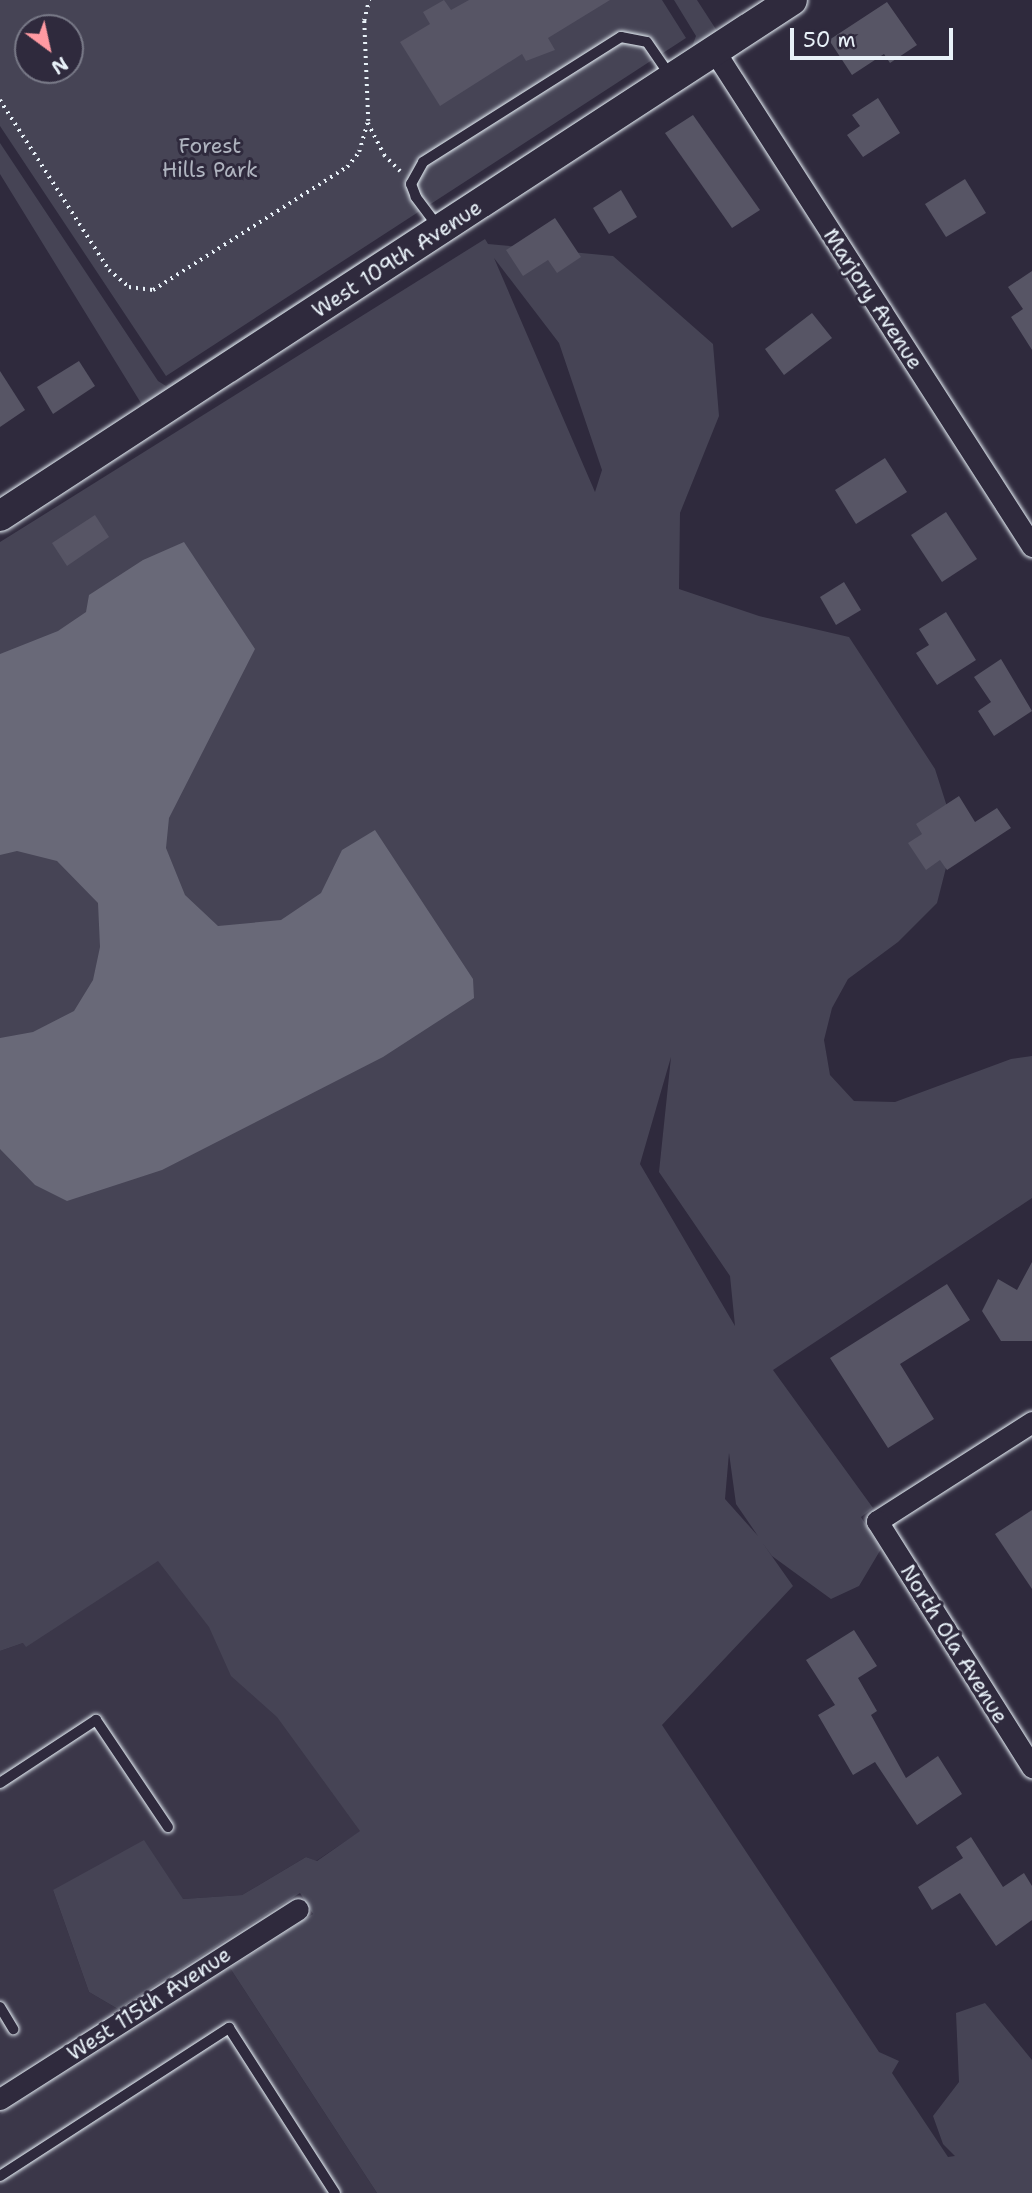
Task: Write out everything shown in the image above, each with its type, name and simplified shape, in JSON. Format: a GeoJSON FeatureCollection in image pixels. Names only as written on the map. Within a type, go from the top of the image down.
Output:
{"type":"FeatureCollection","features":[{"type":"Feature","properties":{"kind":"street","name":"West 109th Avenue"},"geometry":{"type":"LineString","coordinates":[[0,516],[792,0]]}},
{"type":"Feature","properties":{"kind":"street","name":"Marjory Avenue"},"geometry":{"type":"LineString","coordinates":[[715,52],[1032,546]]}},
{"type":"Feature","properties":{"kind":"street","name":"North Ola Avenue"},"geometry":{"type":"LineString","coordinates":[[1032,1422],[877,1521],[1032,1767]]}},
{"type":"Feature","properties":{"kind":"street","name":"West 115th Avenue"},"geometry":{"type":"LineString","coordinates":[[0,2099],[298,1909]]}},
{"type":"Feature","properties":{"kind":"lane"},"geometry":{"type":"LineString","coordinates":[[441,230],[416,197],[412,175],[423,162],[621,37],[646,42],[673,79]]}},
{"type":"Feature","properties":{"kind":"lane"},"geometry":{"type":"LineString","coordinates":[[0,1783],[96,1720],[168,1827]]}},
{"type":"Feature","properties":{"kind":"lane"},"geometry":{"type":"LineString","coordinates":[[0,2007],[13,2029]]}},
{"type":"Feature","properties":{"kind":"lane"},"geometry":{"type":"LineString","coordinates":[[0,2176],[229,2028],[335,2193]]}},
{"type":"Feature","properties":{"kind":"path"},"geometry":{"type":"LineString","coordinates":[[0,100],[118,280],[141,290],[167,284],[347,167],[365,141],[368,121],[364,21],[369,0]]}},
{"type":"Feature","properties":{"kind":"path"},"geometry":{"type":"LineString","coordinates":[[368,121],[384,155],[399,170],[412,175]]}},
{"type":"Feature","properties":{"kind":"shaded area"},"geometry":{"type":"Polygon","coordinates":[[[147,1510],[351,1776],[361,1831],[316,1861],[306,1857],[242,1895],[183,1899],[53,1890],[89,1992],[118,2009],[0,2084],[0,1651],[23,1643],[147,1510]]]}},
{"type":"Feature","properties":{"kind":"shaded area"},"geometry":{"type":"Polygon","coordinates":[[[230,1968],[377,2193],[0,2193],[0,2114],[230,1968]]]}},
{"type":"Feature","properties":{"kind":"green space","name":"Forest Hills Park"},"geometry":{"type":"Polygon","coordinates":[[[0,0],[662,0],[686,38],[166,376],[0,126],[0,0]]]}},
{"type":"Feature","properties":{"kind":"green space"},"geometry":{"type":"Polygon","coordinates":[[[674,0],[697,0],[719,34],[144,408],[0,174],[0,143],[158,381],[166,386],[692,47],[696,36],[674,0]]]}},
{"type":"Feature","properties":{"kind":"green space"},"geometry":{"type":"Polygon","coordinates":[[[485,239],[488,244],[613,256],[713,344],[719,416],[680,513],[679,589],[759,616],[849,637],[935,769],[950,816],[949,856],[937,903],[898,942],[848,979],[832,1008],[824,1040],[830,1075],[854,1101],[895,1102],[1011,1059],[1032,1056],[1032,1198],[773,1370],[873,1508],[861,1517],[881,1549],[859,1586],[831,1599],[772,1556],[759,1538],[793,1586],[662,1725],[879,2052],[899,2061],[892,2073],[948,2157],[955,2156],[943,2144],[933,2116],[959,2082],[956,2013],[985,2003],[1032,2060],[1032,2193],[377,2193],[230,1968],[313,1914],[300,1893],[118,2009],[89,1992],[53,1890],[144,1840],[183,1899],[242,1895],[306,1857],[317,1861],[360,1831],[277,1717],[231,1676],[209,1627],[158,1561],[26,1647],[23,1643],[0,1651],[0,542],[485,239]],[[494,258],[595,492],[602,470],[559,343],[494,258]],[[671,1057],[640,1164],[735,1326],[730,1276],[659,1172],[671,1057]],[[729,1453],[725,1499],[758,1536],[736,1504],[729,1453]]]}},
{"type":"Feature","properties":{"kind":"water"},"geometry":{"type":"Polygon","coordinates":[[[184,542],[255,649],[169,818],[166,848],[185,895],[218,926],[281,920],[321,893],[342,850],[375,830],[473,979],[474,998],[383,1057],[162,1170],[67,1201],[35,1185],[0,1149],[0,1038],[33,1032],[74,1011],[93,980],[100,947],[98,903],[57,861],[17,851],[0,855],[0,654],[58,631],[86,612],[89,595],[143,560],[184,542]]]}},
{"type":"Feature","properties":{"kind":"building"},"geometry":{"type":"Polygon","coordinates":[[[444,0],[451,10],[469,0],[610,0],[548,38],[555,50],[526,61],[522,54],[440,106],[400,42],[430,24],[423,12],[444,0]]]}},
{"type":"Feature","properties":{"kind":"building"},"geometry":{"type":"Polygon","coordinates":[[[887,2],[917,45],[890,63],[884,54],[852,75],[829,40],[887,2]]]}},
{"type":"Feature","properties":{"kind":"building"},"geometry":{"type":"Polygon","coordinates":[[[878,98],[900,133],[863,157],[847,135],[860,126],[852,115],[878,98]]]}},
{"type":"Feature","properties":{"kind":"building"},"geometry":{"type":"Polygon","coordinates":[[[693,115],[760,210],[732,228],[665,133],[693,115]]]}},
{"type":"Feature","properties":{"kind":"building"},"geometry":{"type":"Polygon","coordinates":[[[965,179],[986,213],[946,237],[925,204],[965,179]]]}},
{"type":"Feature","properties":{"kind":"building"},"geometry":{"type":"Polygon","coordinates":[[[621,190],[637,217],[609,234],[593,208],[621,190]]]}},
{"type":"Feature","properties":{"kind":"building"},"geometry":{"type":"Polygon","coordinates":[[[555,218],[581,257],[557,273],[548,260],[523,276],[506,250],[555,218]]]}},
{"type":"Feature","properties":{"kind":"building"},"geometry":{"type":"Polygon","coordinates":[[[1032,271],[1032,350],[1011,317],[1023,309],[1008,287],[1032,271]]]}},
{"type":"Feature","properties":{"kind":"building"},"geometry":{"type":"Polygon","coordinates":[[[812,313],[832,338],[784,375],[765,349],[812,313]]]}},
{"type":"Feature","properties":{"kind":"building"},"geometry":{"type":"Polygon","coordinates":[[[79,361],[95,386],[53,414],[37,387],[79,361]]]}},
{"type":"Feature","properties":{"kind":"building"},"geometry":{"type":"Polygon","coordinates":[[[0,371],[25,410],[0,427],[0,371]]]}},
{"type":"Feature","properties":{"kind":"building"},"geometry":{"type":"Polygon","coordinates":[[[885,458],[907,492],[856,524],[835,490],[885,458]]]}},
{"type":"Feature","properties":{"kind":"building"},"geometry":{"type":"Polygon","coordinates":[[[946,512],[977,559],[942,582],[911,535],[946,512]]]}},
{"type":"Feature","properties":{"kind":"building"},"geometry":{"type":"Polygon","coordinates":[[[95,515],[109,537],[67,566],[52,543],[95,515]]]}},
{"type":"Feature","properties":{"kind":"building"},"geometry":{"type":"Polygon","coordinates":[[[844,582],[861,610],[836,625],[820,597],[844,582]]]}},
{"type":"Feature","properties":{"kind":"building"},"geometry":{"type":"Polygon","coordinates":[[[946,612],[976,660],[937,685],[916,653],[929,645],[919,629],[946,612]]]}},
{"type":"Feature","properties":{"kind":"building"},"geometry":{"type":"Polygon","coordinates":[[[1001,659],[1032,711],[994,736],[978,711],[991,702],[974,677],[1001,659]]]}},
{"type":"Feature","properties":{"kind":"building"},"geometry":{"type":"Polygon","coordinates":[[[959,796],[975,822],[997,808],[1011,828],[947,870],[940,860],[926,870],[908,843],[922,834],[916,824],[959,796]]]}},
{"type":"Feature","properties":{"kind":"building"},"geometry":{"type":"Polygon","coordinates":[[[1032,1262],[1032,1341],[1001,1341],[982,1311],[998,1279],[1017,1290],[1032,1262]]]}},
{"type":"Feature","properties":{"kind":"building"},"geometry":{"type":"Polygon","coordinates":[[[947,1284],[970,1320],[900,1364],[934,1419],[888,1448],[830,1358],[947,1284]]]}},
{"type":"Feature","properties":{"kind":"building"},"geometry":{"type":"Polygon","coordinates":[[[1032,1510],[1032,1589],[995,1534],[1032,1510]]]}},
{"type":"Feature","properties":{"kind":"building"},"geometry":{"type":"Polygon","coordinates":[[[854,1630],[877,1666],[858,1678],[877,1711],[871,1715],[906,1778],[938,1756],[962,1794],[917,1825],[875,1762],[853,1775],[818,1715],[835,1705],[806,1660],[854,1630]]]}},
{"type":"Feature","properties":{"kind":"building"},"geometry":{"type":"Polygon","coordinates":[[[971,1837],[1003,1887],[1024,1873],[1032,1886],[1032,1920],[996,1946],[960,1893],[932,1910],[918,1887],[963,1858],[956,1847],[971,1837]]]}}]}
